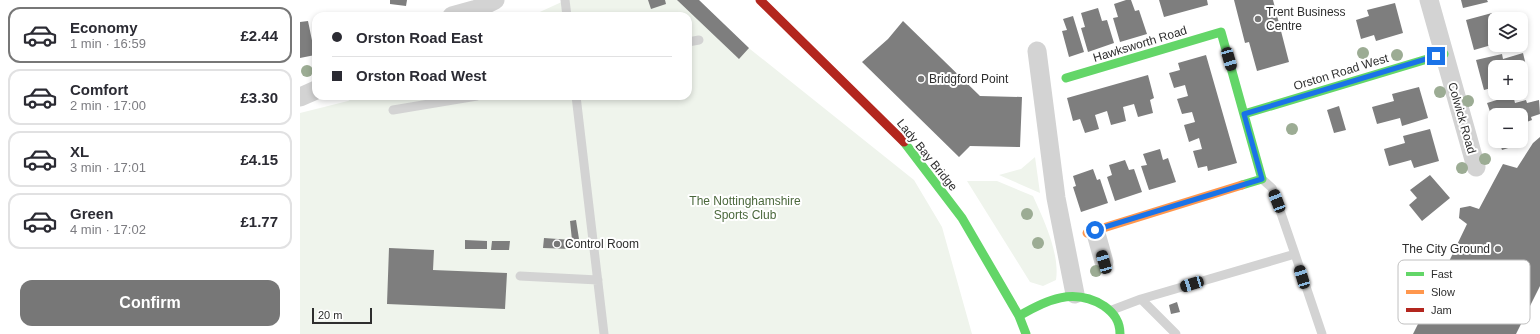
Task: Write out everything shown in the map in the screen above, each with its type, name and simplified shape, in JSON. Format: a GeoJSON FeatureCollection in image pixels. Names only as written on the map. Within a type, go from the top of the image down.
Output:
{"type":"FeatureCollection","features":[{"type":"Feature","properties":{"kind":"main road","name":"Lady Bay Bridge"},"geometry":{"type":"LineString","coordinates":[[760,0],[899,136],[962,218],[1019,316],[1026,334]]}},
{"type":"Feature","properties":{"kind":"main road","name":"Hawksworth Road"},"geometry":{"type":"LineString","coordinates":[[1066,78],[1221,32],[1244,114]]}},
{"type":"Feature","properties":{"kind":"main road","name":"Orston Road West"},"geometry":{"type":"LineString","coordinates":[[1244,114],[1444,54]]}},
{"type":"Feature","properties":{"kind":"main road"},"geometry":{"type":"LineString","coordinates":[[1091,232],[1262,179],[1244,114]]}},
{"type":"Feature","properties":{"kind":"main road"},"geometry":{"type":"LineString","coordinates":[[1019,316],[1053,299],[1076,294],[1097,299],[1111,310],[1120,324],[1120,334]]}},
{"type":"Feature","properties":{"kind":"street"},"geometry":{"type":"LineString","coordinates":[[464,12],[495,0]]}},
{"type":"Feature","properties":{"kind":"street","name":"Colwick Road"},"geometry":{"type":"LineString","coordinates":[[1429,0],[1476,167]]}},
{"type":"Feature","properties":{"kind":"street"},"geometry":{"type":"LineString","coordinates":[[1037,51],[1056,198],[1076,294]]}},
{"type":"Feature","properties":{"kind":"street"},"geometry":{"type":"LineString","coordinates":[[300,97],[312,92]]}},
{"type":"Feature","properties":{"kind":"street"},"geometry":{"type":"LineString","coordinates":[[1091,232],[1104,262]]}},
{"type":"Feature","properties":{"kind":"lane"},"geometry":{"type":"LineString","coordinates":[[565,0],[566,12]]}},
{"type":"Feature","properties":{"kind":"lane"},"geometry":{"type":"LineString","coordinates":[[692,41],[699,40]]}},
{"type":"Feature","properties":{"kind":"lane"},"geometry":{"type":"LineString","coordinates":[[393,110],[453,100]]}},
{"type":"Feature","properties":{"kind":"lane"},"geometry":{"type":"LineString","coordinates":[[576,100],[604,334]]}},
{"type":"Feature","properties":{"kind":"lane"},"geometry":{"type":"LineString","coordinates":[[1262,179],[1272,188],[1274,193],[1322,334]]}},
{"type":"Feature","properties":{"kind":"lane"},"geometry":{"type":"LineString","coordinates":[[1111,310],[1141,299],[1295,254]]}},
{"type":"Feature","properties":{"kind":"lane"},"geometry":{"type":"LineString","coordinates":[[520,276],[598,280]]}},
{"type":"Feature","properties":{"kind":"lane"},"geometry":{"type":"LineString","coordinates":[[1141,299],[1176,334]]}},
{"type":"Feature","properties":{"kind":"green space","name":"The Nottinghamshire Sports Club"},"geometry":{"type":"Polygon","coordinates":[[[566,0],[697,0],[725,29],[914,180],[942,227],[972,334],[300,334],[300,113],[350,100],[692,100],[692,12],[540,12],[566,0]]]}},
{"type":"Feature","properties":{"kind":"green space"},"geometry":{"type":"Polygon","coordinates":[[[1035,157],[1040,193],[999,175],[1021,169],[1035,157]]]}},
{"type":"Feature","properties":{"kind":"green space"},"geometry":{"type":"Polygon","coordinates":[[[967,181],[997,181],[1033,196],[1050,237],[1056,259],[1056,280],[1043,286],[1030,282],[967,181]]]}},
{"type":"Feature","properties":{"kind":"building"},"geometry":{"type":"Polygon","coordinates":[[[390,0],[407,0],[406,6],[390,4],[390,0]]]}},
{"type":"Feature","properties":{"kind":"building"},"geometry":{"type":"Polygon","coordinates":[[[648,0],[665,0],[666,4],[651,9],[648,0]]]}},
{"type":"Feature","properties":{"kind":"building"},"geometry":{"type":"Polygon","coordinates":[[[677,0],[699,0],[749,48],[739,59],[692,14],[692,12],[690,12],[677,0]]]}},
{"type":"Feature","properties":{"kind":"building"},"geometry":{"type":"Polygon","coordinates":[[[1131,0],[1135,11],[1139,10],[1147,34],[1120,42],[1113,18],[1118,17],[1114,4],[1131,0]]]}},
{"type":"Feature","properties":{"kind":"building"},"geometry":{"type":"Polygon","coordinates":[[[1159,0],[1207,0],[1208,5],[1164,17],[1159,0]]]}},
{"type":"Feature","properties":{"kind":"building","name":"Trent Business Centre"},"geometry":{"type":"Polygon","coordinates":[[[1234,0],[1273,0],[1289,62],[1257,71],[1249,42],[1245,43],[1234,0]]]}},
{"type":"Feature","properties":{"kind":"building"},"geometry":{"type":"Polygon","coordinates":[[[1461,0],[1487,0],[1488,2],[1463,8],[1461,0]]]}},
{"type":"Feature","properties":{"kind":"building"},"geometry":{"type":"Polygon","coordinates":[[[1395,3],[1403,33],[1376,41],[1374,35],[1361,39],[1356,20],[1369,16],[1367,10],[1395,3]]]}},
{"type":"Feature","properties":{"kind":"building"},"geometry":{"type":"Polygon","coordinates":[[[1098,8],[1102,21],[1107,20],[1114,43],[1088,52],[1081,28],[1085,27],[1081,13],[1098,8]]]}},
{"type":"Feature","properties":{"kind":"building"},"geometry":{"type":"Polygon","coordinates":[[[1488,14],[1488,46],[1474,50],[1466,20],[1488,14]]]}},
{"type":"Feature","properties":{"kind":"building"},"geometry":{"type":"Polygon","coordinates":[[[1073,16],[1084,52],[1069,57],[1062,31],[1067,30],[1063,19],[1073,16]]]}},
{"type":"Feature","properties":{"kind":"building"},"geometry":{"type":"Polygon","coordinates":[[[308,21],[312,40],[312,56],[300,58],[300,22],[308,21]]]}},
{"type":"Feature","properties":{"kind":"building","name":"Bridgford Point"},"geometry":{"type":"Polygon","coordinates":[[[903,21],[980,96],[1022,97],[1020,147],[970,146],[959,157],[862,62],[888,39],[903,21]]]}},
{"type":"Feature","properties":{"kind":"building"},"geometry":{"type":"Polygon","coordinates":[[[1523,53],[1525,60],[1488,60],[1488,89],[1484,90],[1476,60],[1502,54],[1503,59],[1523,53]]]}},
{"type":"Feature","properties":{"kind":"building"},"geometry":{"type":"Polygon","coordinates":[[[1206,55],[1237,163],[1208,171],[1207,166],[1198,168],[1193,151],[1202,149],[1199,138],[1189,142],[1184,125],[1195,122],[1192,112],[1182,114],[1177,99],[1188,96],[1185,85],[1174,88],[1169,73],[1180,70],[1178,63],[1206,55]]]}},
{"type":"Feature","properties":{"kind":"building"},"geometry":{"type":"Polygon","coordinates":[[[1148,75],[1154,98],[1150,100],[1153,113],[1138,117],[1134,104],[1123,107],[1126,121],[1111,125],[1107,111],[1095,115],[1099,129],[1085,133],[1080,119],[1073,121],[1067,98],[1148,75]]]}},
{"type":"Feature","properties":{"kind":"building"},"geometry":{"type":"Polygon","coordinates":[[[1419,87],[1428,118],[1402,126],[1400,118],[1377,124],[1372,107],[1394,101],[1392,94],[1419,87]]]}},
{"type":"Feature","properties":{"kind":"building"},"geometry":{"type":"Polygon","coordinates":[[[1497,100],[1514,100],[1515,103],[1526,100],[1527,103],[1539,100],[1540,114],[1531,117],[1532,120],[1528,121],[1528,108],[1489,108],[1487,103],[1497,100]]]}},
{"type":"Feature","properties":{"kind":"building"},"geometry":{"type":"Polygon","coordinates":[[[1339,106],[1346,130],[1334,133],[1327,110],[1339,106]]]}},
{"type":"Feature","properties":{"kind":"building"},"geometry":{"type":"Polygon","coordinates":[[[1430,129],[1439,161],[1414,168],[1411,160],[1389,166],[1384,149],[1405,143],[1403,136],[1430,129]]]}},
{"type":"Feature","properties":{"kind":"building"},"geometry":{"type":"Polygon","coordinates":[[[1540,137],[1540,286],[1530,306],[1530,260],[1450,260],[1467,224],[1459,218],[1460,208],[1470,206],[1479,209],[1503,164],[1517,168],[1533,143],[1540,137]]]}},
{"type":"Feature","properties":{"kind":"building"},"geometry":{"type":"Polygon","coordinates":[[[1160,149],[1163,160],[1168,158],[1176,182],[1149,190],[1141,166],[1147,165],[1143,154],[1160,149]]]}},
{"type":"Feature","properties":{"kind":"building"},"geometry":{"type":"Polygon","coordinates":[[[1125,160],[1129,170],[1134,169],[1142,192],[1115,201],[1107,177],[1112,175],[1109,165],[1125,160]]]}},
{"type":"Feature","properties":{"kind":"building"},"geometry":{"type":"Polygon","coordinates":[[[1093,169],[1097,180],[1100,179],[1108,203],[1081,212],[1073,187],[1076,186],[1073,176],[1093,169]]]}},
{"type":"Feature","properties":{"kind":"building"},"geometry":{"type":"Polygon","coordinates":[[[1430,175],[1450,198],[1422,221],[1409,205],[1417,198],[1410,190],[1430,175]]]}},
{"type":"Feature","properties":{"kind":"building"},"geometry":{"type":"Polygon","coordinates":[[[576,220],[579,239],[572,240],[570,221],[576,220]]]}},
{"type":"Feature","properties":{"kind":"building","name":"Control Room"},"geometry":{"type":"Polygon","coordinates":[[[544,238],[572,240],[571,249],[543,248],[544,238]]]}},
{"type":"Feature","properties":{"kind":"building"},"geometry":{"type":"Polygon","coordinates":[[[465,240],[487,241],[487,249],[465,249],[465,240]]]}},
{"type":"Feature","properties":{"kind":"building"},"geometry":{"type":"Polygon","coordinates":[[[492,241],[510,241],[509,250],[491,250],[492,241]]]}},
{"type":"Feature","properties":{"kind":"building"},"geometry":{"type":"Polygon","coordinates":[[[389,248],[434,250],[433,270],[507,273],[505,309],[387,304],[389,248]]]}},
{"type":"Feature","properties":{"kind":"building"},"geometry":{"type":"Polygon","coordinates":[[[1177,302],[1180,312],[1171,314],[1169,305],[1177,302]]]}},
{"type":"Feature","properties":{"kind":"building"},"geometry":{"type":"Polygon","coordinates":[[[1418,324],[1521,324],[1516,334],[1413,334],[1418,324]]]}},
{"type":"Feature","properties":{"kind":"traffic: fast"},"geometry":{"type":"LineString","coordinates":[[1066,78],[1221,32],[1262,179],[1242,185]]}},
{"type":"Feature","properties":{"kind":"traffic: fast"},"geometry":{"type":"LineString","coordinates":[[1244,114],[1444,54]]}},
{"type":"Feature","properties":{"kind":"traffic: fast"},"geometry":{"type":"LineString","coordinates":[[904,142],[962,218],[1019,316],[1026,334]]}},
{"type":"Feature","properties":{"kind":"traffic: fast"},"geometry":{"type":"LineString","coordinates":[[1019,316],[1050,301],[1060,298],[1082,297],[1093,300],[1111,312],[1118,321],[1120,334]]}},
{"type":"Feature","properties":{"kind":"traffic: slow"},"geometry":{"type":"LineString","coordinates":[[1087,233],[1242,185]]}},
{"type":"Feature","properties":{"kind":"traffic: jam"},"geometry":{"type":"LineString","coordinates":[[760,0],[904,142]]}},
{"type":"Feature","properties":{"kind":"place","name":"Trent Business Centre"},"geometry":{"type":"Point","coordinates":[1258,19]}},
{"type":"Feature","properties":{"kind":"place","name":"Bridgford Point"},"geometry":{"type":"Point","coordinates":[921,79]}},
{"type":"Feature","properties":{"kind":"place","name":"Control Room"},"geometry":{"type":"Point","coordinates":[557,244]}},
{"type":"Feature","properties":{"kind":"place","name":"The City Ground"},"geometry":{"type":"Point","coordinates":[1498,249]}},
{"type":"Feature","properties":{"kind":"route"},"geometry":{"type":"LineString","coordinates":[[1095,230],[1262,179],[1244,114],[1436,56]]}}]}
